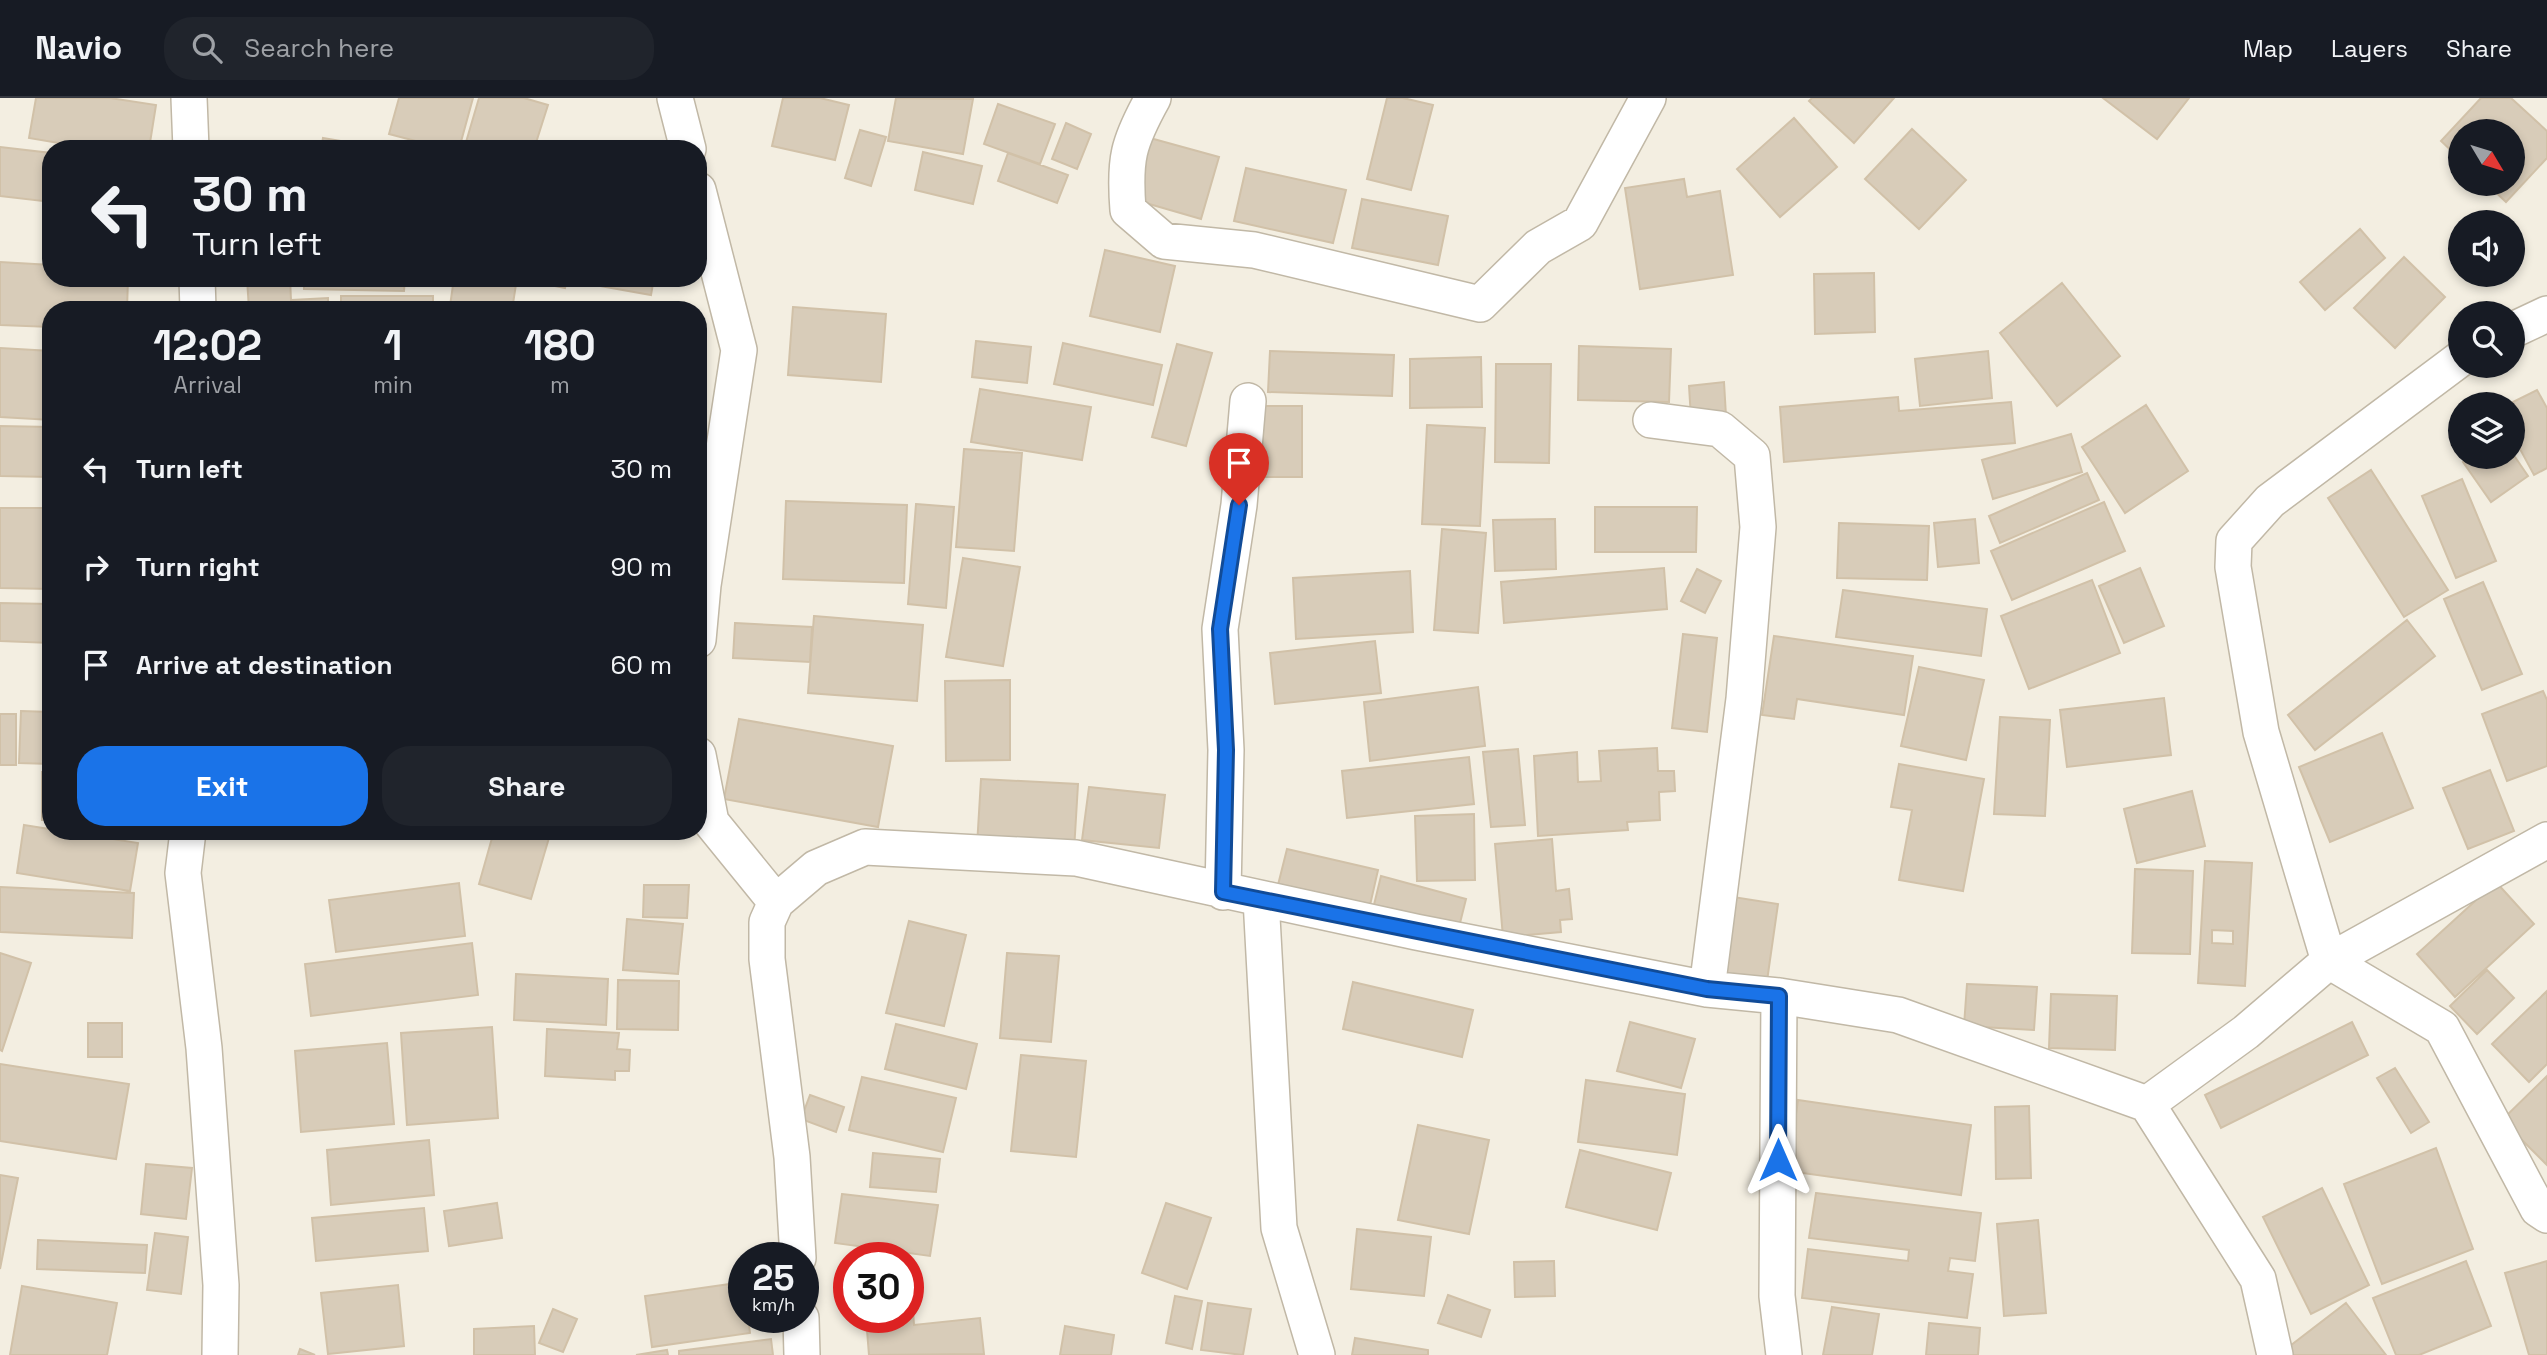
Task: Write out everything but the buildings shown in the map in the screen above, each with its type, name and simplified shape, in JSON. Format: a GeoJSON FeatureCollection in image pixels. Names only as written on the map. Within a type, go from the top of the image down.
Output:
{"type":"FeatureCollection","features":[{"type":"Feature","properties":{"kind":"street"},"geometry":{"type":"LineString","coordinates":[[189,98],[191,140]]}},
{"type":"Feature","properties":{"kind":"street"},"geometry":{"type":"LineString","coordinates":[[675,98],[686,140]]}},
{"type":"Feature","properties":{"kind":"street"},"geometry":{"type":"LineString","coordinates":[[1153,98],[1137,126],[1125,167],[1128,210],[1164,241],[1254,250],[1480,304],[1538,247],[1580,223],[1648,98]]}},
{"type":"Feature","properties":{"kind":"street"},"geometry":{"type":"LineString","coordinates":[[707,225],[739,350],[707,559]]}},
{"type":"Feature","properties":{"kind":"street"},"geometry":{"type":"LineString","coordinates":[[2525,324],[2547,314]]}},
{"type":"Feature","properties":{"kind":"street"},"geometry":{"type":"LineString","coordinates":[[2448,368],[2270,501],[2234,541],[2233,567],[2261,732],[2329,961],[2442,1028],[2538,1209],[2547,1215]]}},
{"type":"Feature","properties":{"kind":"street"},"geometry":{"type":"LineString","coordinates":[[1223,892],[1226,750],[1220,629],[1239,505],[1248,401]]}},
{"type":"Feature","properties":{"kind":"street"},"geometry":{"type":"LineString","coordinates":[[1651,420],[1720,429],[1752,456],[1758,527],[1753,593],[1744,699],[1707,989]]}},
{"type":"Feature","properties":{"kind":"street"},"geometry":{"type":"LineString","coordinates":[[707,803],[711,822],[776,902]]}},
{"type":"Feature","properties":{"kind":"street"},"geometry":{"type":"LineString","coordinates":[[187,840],[183,873],[204,1048],[221,1285],[220,1355]]}},
{"type":"Feature","properties":{"kind":"street"},"geometry":{"type":"LineString","coordinates":[[2147,1104],[2246,1032],[2329,961],[2547,840]]}},
{"type":"Feature","properties":{"kind":"street"},"geometry":{"type":"LineString","coordinates":[[797,1242],[792,1157],[767,959],[767,922],[776,902],[816,868],[865,848],[1076,858],[1223,892],[1707,989],[1779,996],[1898,1015],[2147,1104],[2258,1279],[2275,1355]]}},
{"type":"Feature","properties":{"kind":"street"},"geometry":{"type":"LineString","coordinates":[[1261,899],[1279,1228],[1317,1355]]}},
{"type":"Feature","properties":{"kind":"street"},"geometry":{"type":"LineString","coordinates":[[1779,996],[1777,1296],[1784,1355]]}},
{"type":"Feature","properties":{"kind":"street"},"geometry":{"type":"LineString","coordinates":[[801,1333],[802,1355]]}},
{"type":"Feature","properties":{"kind":"route"},"geometry":{"type":"LineString","coordinates":[[1239,505],[1220,629],[1226,750],[1223,892],[1707,989],[1779,996],[1778,1160]]}}]}
